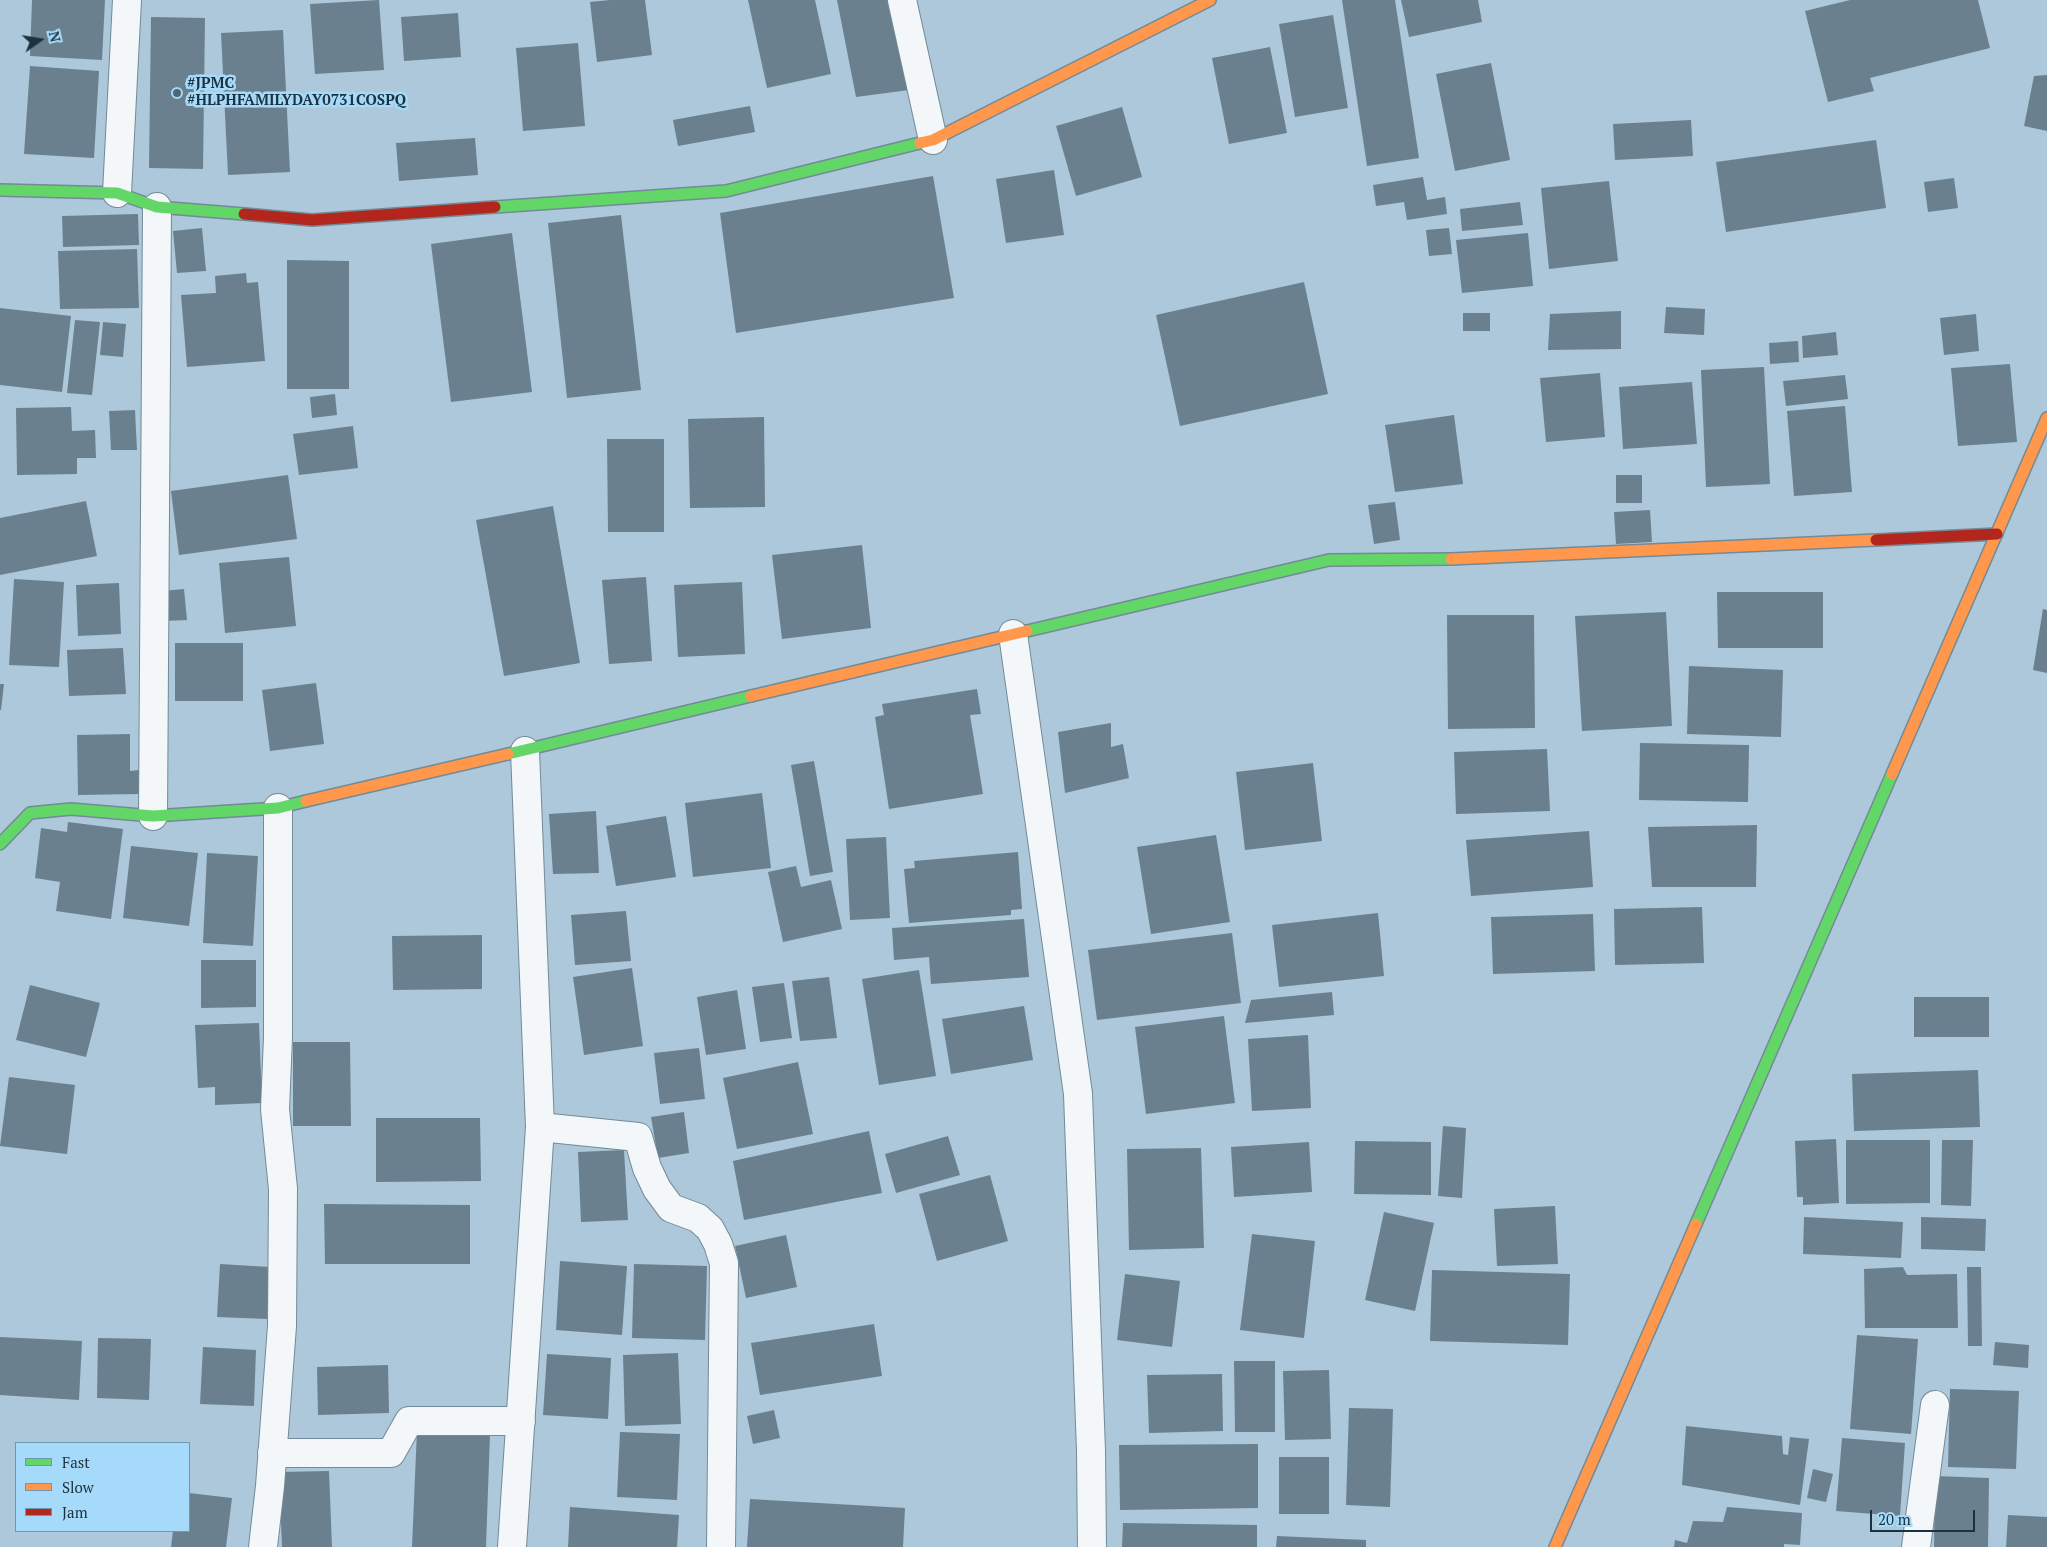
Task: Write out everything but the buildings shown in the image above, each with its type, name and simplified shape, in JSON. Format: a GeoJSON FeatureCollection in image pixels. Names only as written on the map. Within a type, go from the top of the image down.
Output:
{"type":"FeatureCollection","features":[{"type":"Feature","properties":{"kind":"street"},"geometry":{"type":"LineString","coordinates":[[117,193],[127,0]]}},
{"type":"Feature","properties":{"kind":"street"},"geometry":{"type":"LineString","coordinates":[[902,0],[933,140]]}},
{"type":"Feature","properties":{"kind":"street"},"geometry":{"type":"LineString","coordinates":[[0,190],[117,193],[157,208],[312,220],[726,191],[933,140],[1210,0]]}},
{"type":"Feature","properties":{"kind":"street"},"geometry":{"type":"LineString","coordinates":[[153,816],[157,208]]}},
{"type":"Feature","properties":{"kind":"street"},"geometry":{"type":"LineString","coordinates":[[1555,1547],[2047,418]]}},
{"type":"Feature","properties":{"kind":"street"},"geometry":{"type":"LineString","coordinates":[[0,844],[0,841],[30,813],[71,808],[153,816],[278,808],[1329,560],[1438,560],[1997,534]]}},
{"type":"Feature","properties":{"kind":"street"},"geometry":{"type":"LineString","coordinates":[[1013,634],[1078,1094],[1091,1451],[1092,1547]]}},
{"type":"Feature","properties":{"kind":"street"},"geometry":{"type":"LineString","coordinates":[[512,1547],[540,1128],[525,750]]}},
{"type":"Feature","properties":{"kind":"street"},"geometry":{"type":"LineString","coordinates":[[263,1547],[282,1326],[283,1189],[275,1109],[278,1037],[278,808]]}},
{"type":"Feature","properties":{"kind":"street"},"geometry":{"type":"LineString","coordinates":[[540,1128],[638,1137],[647,1168],[657,1189],[671,1208],[698,1218],[710,1229],[718,1244],[724,1263],[721,1547]]}},
{"type":"Feature","properties":{"kind":"street"},"geometry":{"type":"LineString","coordinates":[[1916,1547],[1934,1405]]}},
{"type":"Feature","properties":{"kind":"street"},"geometry":{"type":"LineString","coordinates":[[272,1453],[391,1453],[409,1420],[521,1421]]}},
{"type":"Feature","properties":{"kind":"traffic: fast"},"geometry":{"type":"LineString","coordinates":[[495,207],[726,191],[920,143]]}},
{"type":"Feature","properties":{"kind":"traffic: fast"},"geometry":{"type":"LineString","coordinates":[[0,190],[117,193],[157,207],[244,214]]}},
{"type":"Feature","properties":{"kind":"traffic: fast"},"geometry":{"type":"LineString","coordinates":[[1027,631],[1329,560],[1451,559]]}},
{"type":"Feature","properties":{"kind":"traffic: fast"},"geometry":{"type":"LineString","coordinates":[[508,754],[751,696]]}},
{"type":"Feature","properties":{"kind":"traffic: fast"},"geometry":{"type":"LineString","coordinates":[[1696,1224],[1892,774]]}},
{"type":"Feature","properties":{"kind":"traffic: fast"},"geometry":{"type":"LineString","coordinates":[[0,844],[30,813],[71,809],[153,816],[278,808],[306,801]]}},
{"type":"Feature","properties":{"kind":"traffic: slow"},"geometry":{"type":"LineString","coordinates":[[920,143],[933,140],[1210,0]]}},
{"type":"Feature","properties":{"kind":"traffic: slow"},"geometry":{"type":"LineString","coordinates":[[1892,774],[2047,418]]}},
{"type":"Feature","properties":{"kind":"traffic: slow"},"geometry":{"type":"LineString","coordinates":[[1451,559],[1876,540]]}},
{"type":"Feature","properties":{"kind":"traffic: slow"},"geometry":{"type":"LineString","coordinates":[[751,696],[1027,631]]}},
{"type":"Feature","properties":{"kind":"traffic: slow"},"geometry":{"type":"LineString","coordinates":[[306,801],[508,754]]}},
{"type":"Feature","properties":{"kind":"traffic: slow"},"geometry":{"type":"LineString","coordinates":[[1555,1547],[1696,1224]]}},
{"type":"Feature","properties":{"kind":"traffic: jam"},"geometry":{"type":"LineString","coordinates":[[244,214],[312,220],[495,207]]}},
{"type":"Feature","properties":{"kind":"traffic: jam"},"geometry":{"type":"LineString","coordinates":[[1876,540],[1997,534]]}},
{"type":"Feature","properties":{"kind":"place","name":"#JPMC #HLPHFAMILYDAY0731COSPQ"},"geometry":{"type":"Point","coordinates":[177,93]}}]}
